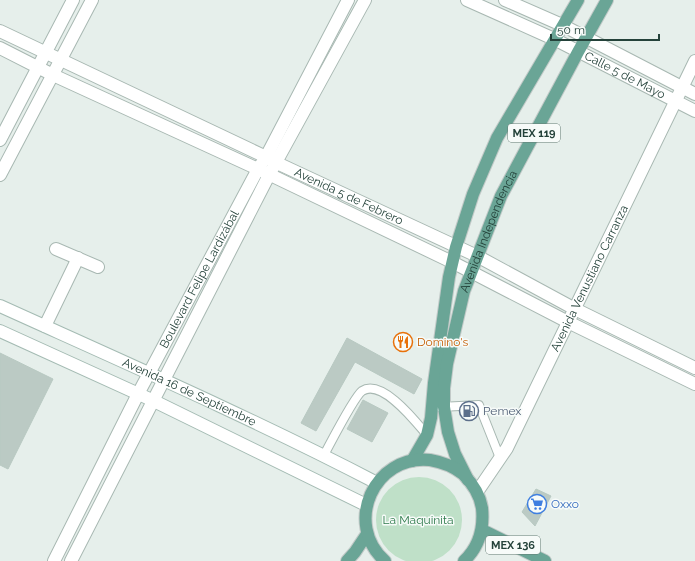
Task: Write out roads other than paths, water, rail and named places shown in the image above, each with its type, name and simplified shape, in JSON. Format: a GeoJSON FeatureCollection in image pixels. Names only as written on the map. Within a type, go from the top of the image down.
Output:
{"type":"FeatureCollection","features":[{"type":"Feature","properties":{"kind":"main road","name":"Avenida Independencia"},"geometry":{"type":"LineString","coordinates":[[468,480],[455,454],[438,407],[439,342],[448,278],[456,246],[473,194],[497,138],[578,0]]}},
{"type":"Feature","properties":{"kind":"main road","name":"Avenida Independencia"},"geometry":{"type":"LineString","coordinates":[[412,461],[427,435],[431,418],[438,407],[444,388],[447,364],[464,291],[501,196],[607,0]]}},
{"type":"Feature","properties":{"kind":"main road"},"geometry":{"type":"LineString","coordinates":[[385,561],[377,554],[367,534],[365,520],[366,505],[370,493],[377,482],[399,465],[412,461],[424,460],[437,461],[459,471],[477,492],[483,517],[482,530],[477,545],[469,560]]}},
{"type":"Feature","properties":{"kind":"main road","name":"MEX 136"},"geometry":{"type":"LineString","coordinates":[[482,530],[545,561]]}},
{"type":"Feature","properties":{"kind":"main road"},"geometry":{"type":"LineString","coordinates":[[347,561],[367,534]]}},
{"type":"Feature","properties":{"kind":"street"},"geometry":{"type":"LineString","coordinates":[[0,140],[73,0]]}},
{"type":"Feature","properties":{"kind":"street"},"geometry":{"type":"LineString","coordinates":[[0,175],[92,0]]}},
{"type":"Feature","properties":{"kind":"street","name":"Boulevard Felipe Lardizábal"},"geometry":{"type":"LineString","coordinates":[[54,561],[149,373],[258,169],[266,157],[348,0]]}},
{"type":"Feature","properties":{"kind":"street","name":"Boulevard Felipe Lardizábal"},"geometry":{"type":"LineString","coordinates":[[71,561],[269,175],[277,163],[365,0]]}},
{"type":"Feature","properties":{"kind":"street","name":"Calle 5 de Mayo"},"geometry":{"type":"LineString","coordinates":[[467,0],[554,39],[695,112]]}},
{"type":"Feature","properties":{"kind":"street"},"geometry":{"type":"LineString","coordinates":[[505,0],[562,25],[695,94]]}},
{"type":"Feature","properties":{"kind":"street","name":"Avenida 5 de Febrero"},"geometry":{"type":"LineString","coordinates":[[0,31],[60,61],[477,256],[575,309],[695,368]]}},
{"type":"Feature","properties":{"kind":"street","name":"Avenida 5 de Febrero"},"geometry":{"type":"LineString","coordinates":[[0,48],[37,68],[258,169],[471,271],[568,322],[695,384]]}},
{"type":"Feature","properties":{"kind":"street"},"geometry":{"type":"LineString","coordinates":[[317,60],[329,66]]}},
{"type":"Feature","properties":{"kind":"street","name":"Avenida Venustiano Carranza"},"geometry":{"type":"LineString","coordinates":[[477,492],[507,448],[695,61]]}},
{"type":"Feature","properties":{"kind":"street"},"geometry":{"type":"LineString","coordinates":[[362,219],[368,206]]}},
{"type":"Feature","properties":{"kind":"street"},"geometry":{"type":"LineString","coordinates":[[56,249],[98,266]]}},
{"type":"Feature","properties":{"kind":"street"},"geometry":{"type":"LineString","coordinates":[[45,326],[78,258]]}},
{"type":"Feature","properties":{"kind":"street"},"geometry":{"type":"LineString","coordinates":[[210,259],[222,266]]}},
{"type":"Feature","properties":{"kind":"street","name":"Avenida 16 de Septiembre"},"geometry":{"type":"LineString","coordinates":[[0,306],[164,380],[324,455],[377,482]]}},
{"type":"Feature","properties":{"kind":"street","name":"Avenida 16 de Septiembre"},"geometry":{"type":"LineString","coordinates":[[0,331],[154,401],[366,505]]}},
{"type":"Feature","properties":{"kind":"street"},"geometry":{"type":"LineString","coordinates":[[672,373],[679,360]]}},
{"type":"Feature","properties":{"kind":"street"},"geometry":{"type":"LineString","coordinates":[[83,502],[98,510]]}},
{"type":"Feature","properties":{"kind":"lane"},"geometry":{"type":"LineString","coordinates":[[324,455],[361,392],[369,389],[376,389],[386,394],[409,414],[427,435]]}},
{"type":"Feature","properties":{"kind":"lane"},"geometry":{"type":"LineString","coordinates":[[438,407],[480,405],[500,458]]}},
{"type":"Feature","properties":{"kind":"place","name":"Domino's"},"geometry":{"type":"Point","coordinates":[403,342]}},
{"type":"Feature","properties":{"kind":"place","name":"Pemex"},"geometry":{"type":"Point","coordinates":[469,411]}},
{"type":"Feature","properties":{"kind":"place","name":"Oxxo"},"geometry":{"type":"Point","coordinates":[537,504]}},
{"type":"Feature","properties":{"kind":"park label","name":"La Maquinita"},"geometry":{"type":"Point","coordinates":[418,520]}}]}
